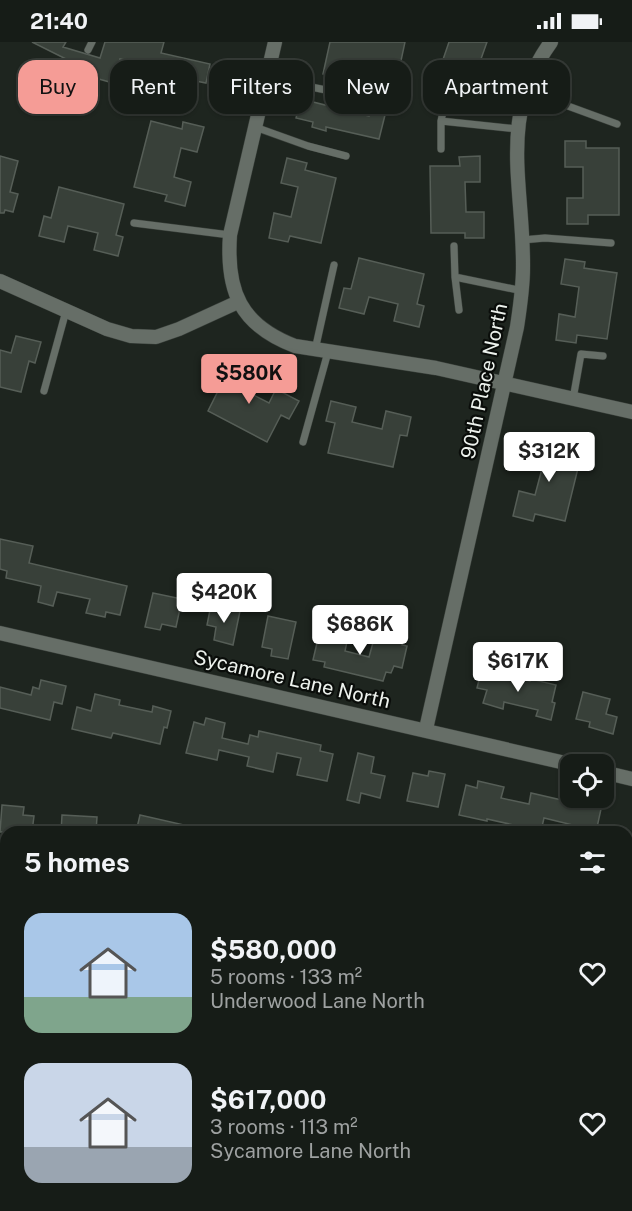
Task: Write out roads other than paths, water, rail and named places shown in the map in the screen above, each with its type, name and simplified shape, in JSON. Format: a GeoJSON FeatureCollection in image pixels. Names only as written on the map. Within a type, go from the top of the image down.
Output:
{"type":"FeatureCollection","features":[{"type":"Feature","properties":{"kind":"street"},"geometry":{"type":"LineString","coordinates":[[270,60],[275,42]]}},
{"type":"Feature","properties":{"kind":"street","name":"90th Place North"},"geometry":{"type":"LineString","coordinates":[[540,60],[551,42]]}},
{"type":"Feature","properties":{"kind":"street"},"geometry":{"type":"LineString","coordinates":[[258,114],[230,235],[228,258],[230,280],[238,302],[265,330],[279,340],[295,346],[436,368],[632,412]]}},
{"type":"Feature","properties":{"kind":"street","name":"90th Place North"},"geometry":{"type":"LineString","coordinates":[[426,729],[523,291],[522,240],[516,173],[520,114]]}},
{"type":"Feature","properties":{"kind":"street"},"geometry":{"type":"LineString","coordinates":[[0,281],[107,329],[131,336],[156,337],[238,302]]}},
{"type":"Feature","properties":{"kind":"street","name":"Sycamore Lane North"},"geometry":{"type":"LineString","coordinates":[[0,633],[560,762]]}},
{"type":"Feature","properties":{"kind":"street"},"geometry":{"type":"LineString","coordinates":[[614,775],[632,779]]}},
{"type":"Feature","properties":{"kind":"lane"},"geometry":{"type":"LineString","coordinates":[[88,50],[92,42]]}},
{"type":"Feature","properties":{"kind":"lane"},"geometry":{"type":"LineString","coordinates":[[570,107],[617,124]]}},
{"type":"Feature","properties":{"kind":"lane"},"geometry":{"type":"LineString","coordinates":[[441,149],[442,114]]}},
{"type":"Feature","properties":{"kind":"lane"},"geometry":{"type":"LineString","coordinates":[[441,121],[518,129]]}},
{"type":"Feature","properties":{"kind":"lane"},"geometry":{"type":"LineString","coordinates":[[255,127],[308,146],[346,156]]}},
{"type":"Feature","properties":{"kind":"lane"},"geometry":{"type":"LineString","coordinates":[[134,223],[230,235]]}},
{"type":"Feature","properties":{"kind":"lane"},"geometry":{"type":"LineString","coordinates":[[522,240],[545,238],[611,243]]}},
{"type":"Feature","properties":{"kind":"lane"},"geometry":{"type":"LineString","coordinates":[[454,246],[459,310]]}},
{"type":"Feature","properties":{"kind":"lane"},"geometry":{"type":"LineString","coordinates":[[303,442],[321,351],[334,265]]}},
{"type":"Feature","properties":{"kind":"lane"},"geometry":{"type":"LineString","coordinates":[[455,278],[523,291]]}},
{"type":"Feature","properties":{"kind":"lane"},"geometry":{"type":"LineString","coordinates":[[44,391],[66,311]]}},
{"type":"Feature","properties":{"kind":"lane"},"geometry":{"type":"LineString","coordinates":[[573,399],[581,354],[603,356]]}}]}
